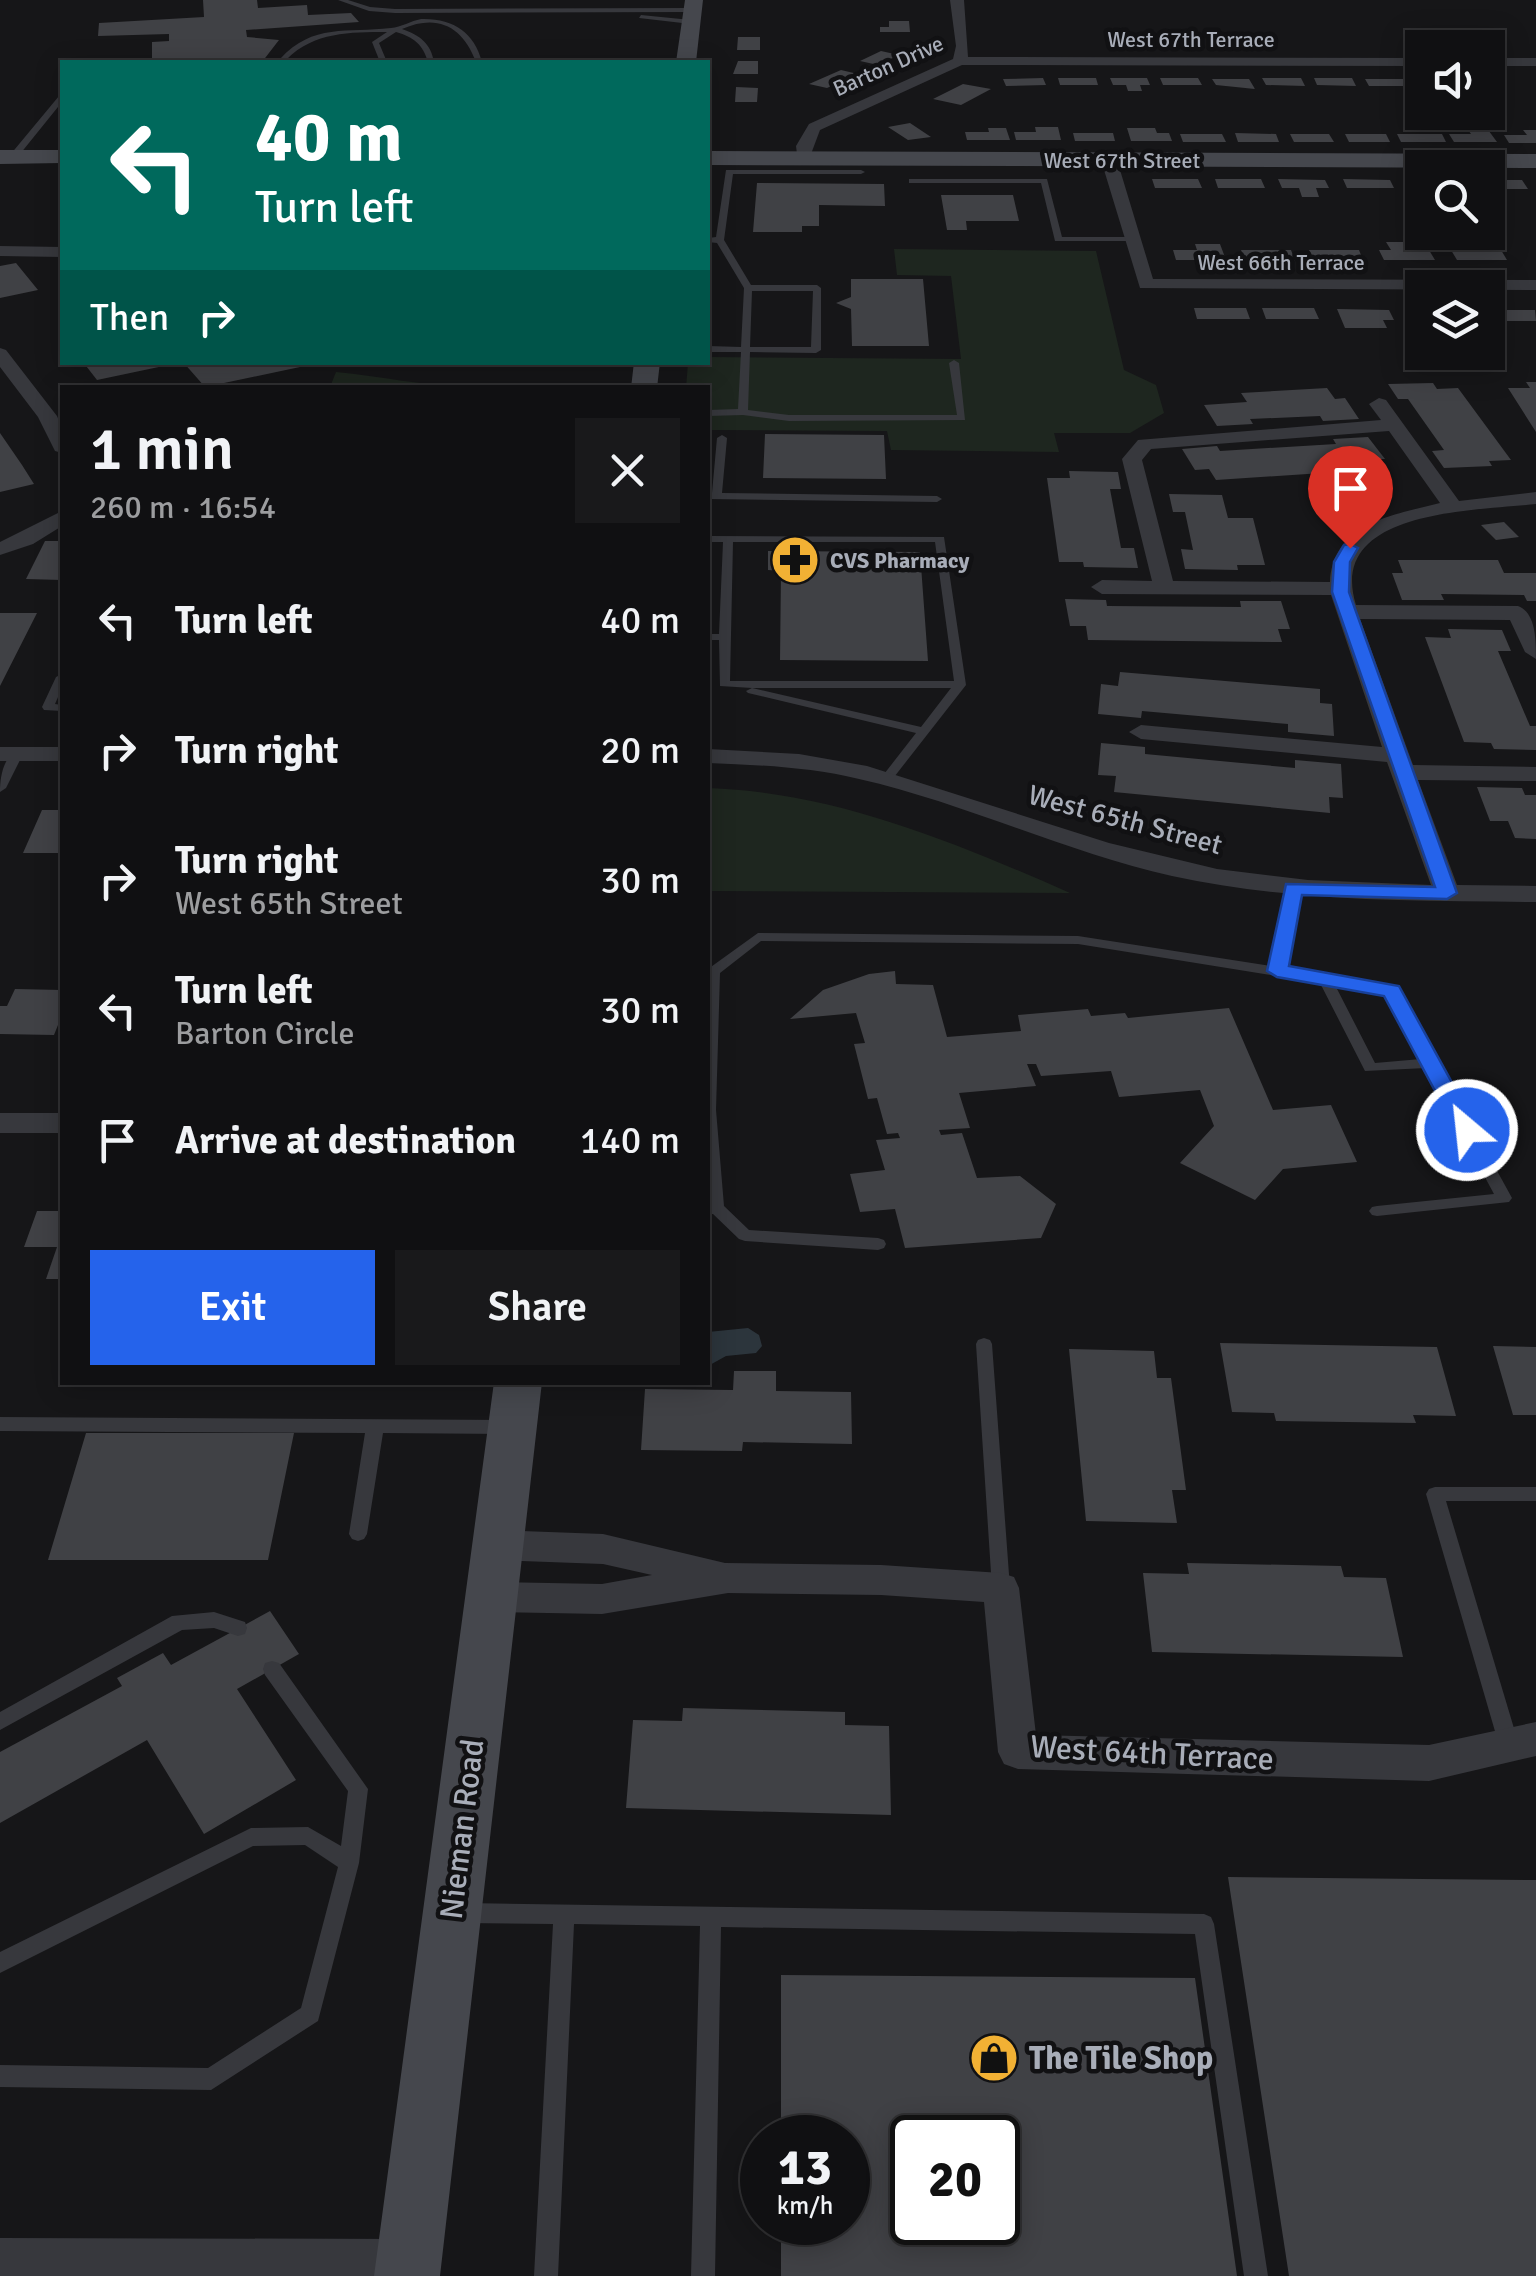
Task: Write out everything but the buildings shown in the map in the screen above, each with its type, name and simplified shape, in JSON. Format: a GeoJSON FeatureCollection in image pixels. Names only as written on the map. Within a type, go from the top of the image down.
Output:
{"type":"FeatureCollection","features":[{"type":"Feature","properties":{"kind":"street","name":"Barton Drive"},"geometry":{"type":"LineString","coordinates":[[803,166],[804,146],[814,127],[960,61],[963,46],[957,0]]}},
{"type":"Feature","properties":{"kind":"street"},"geometry":{"type":"LineString","coordinates":[[686,60],[693,11]]}},
{"type":"Feature","properties":{"kind":"street","name":"West 67th Terrace"},"geometry":{"type":"LineString","coordinates":[[960,61],[1405,62]]}},
{"type":"Feature","properties":{"kind":"street"},"geometry":{"type":"LineString","coordinates":[[1505,62],[1536,62]]}},
{"type":"Feature","properties":{"kind":"street"},"geometry":{"type":"LineString","coordinates":[[7,157],[60,156]]}},
{"type":"Feature","properties":{"kind":"street","name":"West 67th Street"},"geometry":{"type":"LineString","coordinates":[[710,158],[803,166],[973,170],[1109,160],[1536,161]]}},
{"type":"Feature","properties":{"kind":"street"},"geometry":{"type":"LineString","coordinates":[[1109,160],[1133,239]]}},
{"type":"Feature","properties":{"kind":"street","name":"West 66th Terrace"},"geometry":{"type":"LineString","coordinates":[[1133,239],[1146,284],[1536,286]]}},
{"type":"Feature","properties":{"kind":"street"},"geometry":{"type":"LineString","coordinates":[[0,251],[60,252]]}},
{"type":"Feature","properties":{"kind":"street"},"geometry":{"type":"LineString","coordinates":[[0,354],[55,415]]}},
{"type":"Feature","properties":{"kind":"street"},"geometry":{"type":"LineString","coordinates":[[1378,404],[1454,508]]}},
{"type":"Feature","properties":{"kind":"street"},"geometry":{"type":"LineString","coordinates":[[1164,588],[1132,459],[1145,444],[1394,424]]}},
{"type":"Feature","properties":{"kind":"street"},"geometry":{"type":"LineString","coordinates":[[1447,893],[1344,600],[1342,562],[1352,545],[1383,523],[1454,508],[1536,498]]}},
{"type":"Feature","properties":{"kind":"street"},"geometry":{"type":"LineString","coordinates":[[0,549],[26,540],[60,518]]}},
{"type":"Feature","properties":{"kind":"street"},"geometry":{"type":"LineString","coordinates":[[1102,587],[1518,613],[1536,652]]}},
{"type":"Feature","properties":{"kind":"street"},"geometry":{"type":"LineString","coordinates":[[1141,732],[1400,764],[1536,774]]}},
{"type":"Feature","properties":{"kind":"street"},"geometry":{"type":"LineString","coordinates":[[8,754],[60,754]]}},
{"type":"Feature","properties":{"kind":"street","name":"West 65th Street"},"geometry":{"type":"LineString","coordinates":[[710,756],[793,761],[887,778],[1171,868],[1294,888],[1536,894]]}},
{"type":"Feature","properties":{"kind":"street"},"geometry":{"type":"LineString","coordinates":[[0,1123],[60,1123]]}},
{"type":"Feature","properties":{"kind":"street","name":"Nieman Road"},"geometry":{"type":"LineString","coordinates":[[408,2269],[515,1405]]}},
{"type":"Feature","properties":{"kind":"street"},"geometry":{"type":"LineString","coordinates":[[494,1571],[603,1549],[728,1578]]}},
{"type":"Feature","properties":{"kind":"street"},"geometry":{"type":"LineString","coordinates":[[494,1571],[602,1599],[728,1578],[880,1580],[1001,1588]]}},
{"type":"Feature","properties":{"kind":"street","name":"West 64th Terrace"},"geometry":{"type":"LineString","coordinates":[[1001,1588],[1018,1752],[1429,1763],[1522,1742]]}},
{"type":"Feature","properties":{"kind":"street"},"geometry":{"type":"LineString","coordinates":[[0,2261],[408,2269]]}},
{"type":"Feature","properties":{"kind":"lane"},"geometry":{"type":"LineString","coordinates":[[341,0],[369,9],[442,21],[464,33],[479,60]]}},
{"type":"Feature","properties":{"kind":"lane"},"geometry":{"type":"LineString","coordinates":[[382,60],[375,42],[417,15],[617,12],[663,22],[693,11]]}},
{"type":"Feature","properties":{"kind":"lane"},"geometry":{"type":"LineString","coordinates":[[284,60],[292,47],[309,39],[364,30],[411,32],[430,60]]}},
{"type":"Feature","properties":{"kind":"lane"},"geometry":{"type":"LineString","coordinates":[[7,157],[60,100]]}},
{"type":"Feature","properties":{"kind":"lane"},"geometry":{"type":"LineString","coordinates":[[743,412],[748,288],[720,240],[728,172],[803,166],[861,172]]}},
{"type":"Feature","properties":{"kind":"lane"},"geometry":{"type":"LineString","coordinates":[[912,181],[973,170],[1044,181],[1058,239],[1133,239]]}},
{"type":"Feature","properties":{"kind":"lane"},"geometry":{"type":"LineString","coordinates":[[710,240],[720,240]]}},
{"type":"Feature","properties":{"kind":"lane"},"geometry":{"type":"LineString","coordinates":[[710,350],[816,350],[817,288],[748,288]]}},
{"type":"Feature","properties":{"kind":"lane"},"geometry":{"type":"LineString","coordinates":[[710,412],[790,418],[962,418],[954,363]]}},
{"type":"Feature","properties":{"kind":"lane"},"geometry":{"type":"LineString","coordinates":[[722,438],[712,496],[937,499]]}},
{"type":"Feature","properties":{"kind":"lane"},"geometry":{"type":"LineString","coordinates":[[710,539],[940,540],[960,685],[887,778]]}},
{"type":"Feature","properties":{"kind":"lane"},"geometry":{"type":"LineString","coordinates":[[724,684],[728,539]]}},
{"type":"Feature","properties":{"kind":"lane"},"geometry":{"type":"LineString","coordinates":[[710,637],[725,637]]}},
{"type":"Feature","properties":{"kind":"lane"},"geometry":{"type":"LineString","coordinates":[[60,681],[48,708],[60,708]]}},
{"type":"Feature","properties":{"kind":"lane"},"geometry":{"type":"LineString","coordinates":[[724,684],[960,685]]}},
{"type":"Feature","properties":{"kind":"lane"},"geometry":{"type":"LineString","coordinates":[[724,684],[924,732]]}},
{"type":"Feature","properties":{"kind":"lane"},"geometry":{"type":"LineString","coordinates":[[0,788],[8,754]]}},
{"type":"Feature","properties":{"kind":"lane"},"geometry":{"type":"LineString","coordinates":[[1277,971],[1294,888]]}},
{"type":"Feature","properties":{"kind":"lane"},"geometry":{"type":"LineString","coordinates":[[710,1076],[713,972],[758,937],[1078,940],[1391,990],[1504,1198],[1377,1210]]}},
{"type":"Feature","properties":{"kind":"lane"},"geometry":{"type":"LineString","coordinates":[[1326,980],[1370,1068],[1430,1063]]}},
{"type":"Feature","properties":{"kind":"lane"},"geometry":{"type":"LineString","coordinates":[[710,1143],[712,1208],[745,1235],[878,1244]]}},
{"type":"Feature","properties":{"kind":"lane"},"geometry":{"type":"LineString","coordinates":[[984,1344],[1001,1588]]}},
{"type":"Feature","properties":{"kind":"lane"},"geometry":{"type":"LineString","coordinates":[[0,1424],[375,1426],[515,1405]]}},
{"type":"Feature","properties":{"kind":"lane"},"geometry":{"type":"LineString","coordinates":[[358,1534],[375,1426]]}},
{"type":"Feature","properties":{"kind":"lane"},"geometry":{"type":"LineString","coordinates":[[1522,1742],[1434,1494],[1536,1494]]}},
{"type":"Feature","properties":{"kind":"lane"},"geometry":{"type":"LineString","coordinates":[[0,1722],[179,1622],[214,1620],[238,1628]]}},
{"type":"Feature","properties":{"kind":"lane"},"geometry":{"type":"LineString","coordinates":[[0,2076],[211,2080],[310,2014],[349,1863],[358,1789],[272,1669]]}},
{"type":"Feature","properties":{"kind":"lane"},"geometry":{"type":"LineString","coordinates":[[0,1963],[251,1836],[308,1836],[349,1863]]}},
{"type":"Feature","properties":{"kind":"lane"},"geometry":{"type":"LineString","coordinates":[[452,1913],[1204,1924],[1256,2276]]}},
{"type":"Feature","properties":{"kind":"lane"},"geometry":{"type":"LineString","coordinates":[[703,2276],[712,1916]]}},
{"type":"Feature","properties":{"kind":"lane"},"geometry":{"type":"LineString","coordinates":[[546,2276],[564,1917]]}},
{"type":"Feature","properties":{"kind":"shaded area"},"geometry":{"type":"Polygon","coordinates":[[[894,249],[1096,251],[1124,370],[1156,385],[1164,413],[1130,433],[1054,433],[1059,452],[891,450],[887,431],[710,430],[710,385],[686,385],[688,365],[710,365],[710,357],[961,359],[951,276],[897,275],[894,249]]]}},
{"type":"Feature","properties":{"kind":"shaded area"},"geometry":{"type":"Polygon","coordinates":[[[336,372],[435,385],[331,385],[336,372]]]}},
{"type":"Feature","properties":{"kind":"shaded area"},"geometry":{"type":"Polygon","coordinates":[[[710,788],[802,799],[893,823],[1070,893],[710,891],[710,788]]]}},
{"type":"Feature","properties":{"kind":"shaded area"},"geometry":{"type":"Polygon","coordinates":[[[748,1328],[759,1335],[762,1346],[756,1353],[726,1356],[710,1365],[710,1332],[748,1328]]]}},
{"type":"Feature","properties":{"kind":"place","name":"CVS Pharmacy"},"geometry":{"type":"Point","coordinates":[795,560]}},
{"type":"Feature","properties":{"kind":"place","name":"The Tile Shop"},"geometry":{"type":"Point","coordinates":[994,2058]}},
{"type":"Feature","properties":{"kind":"route"},"geometry":{"type":"LineString","coordinates":[[1350,548],[1342,562],[1341,592],[1360,656],[1447,893],[1294,888],[1277,971],[1391,990],[1467,1130]]}}]}
